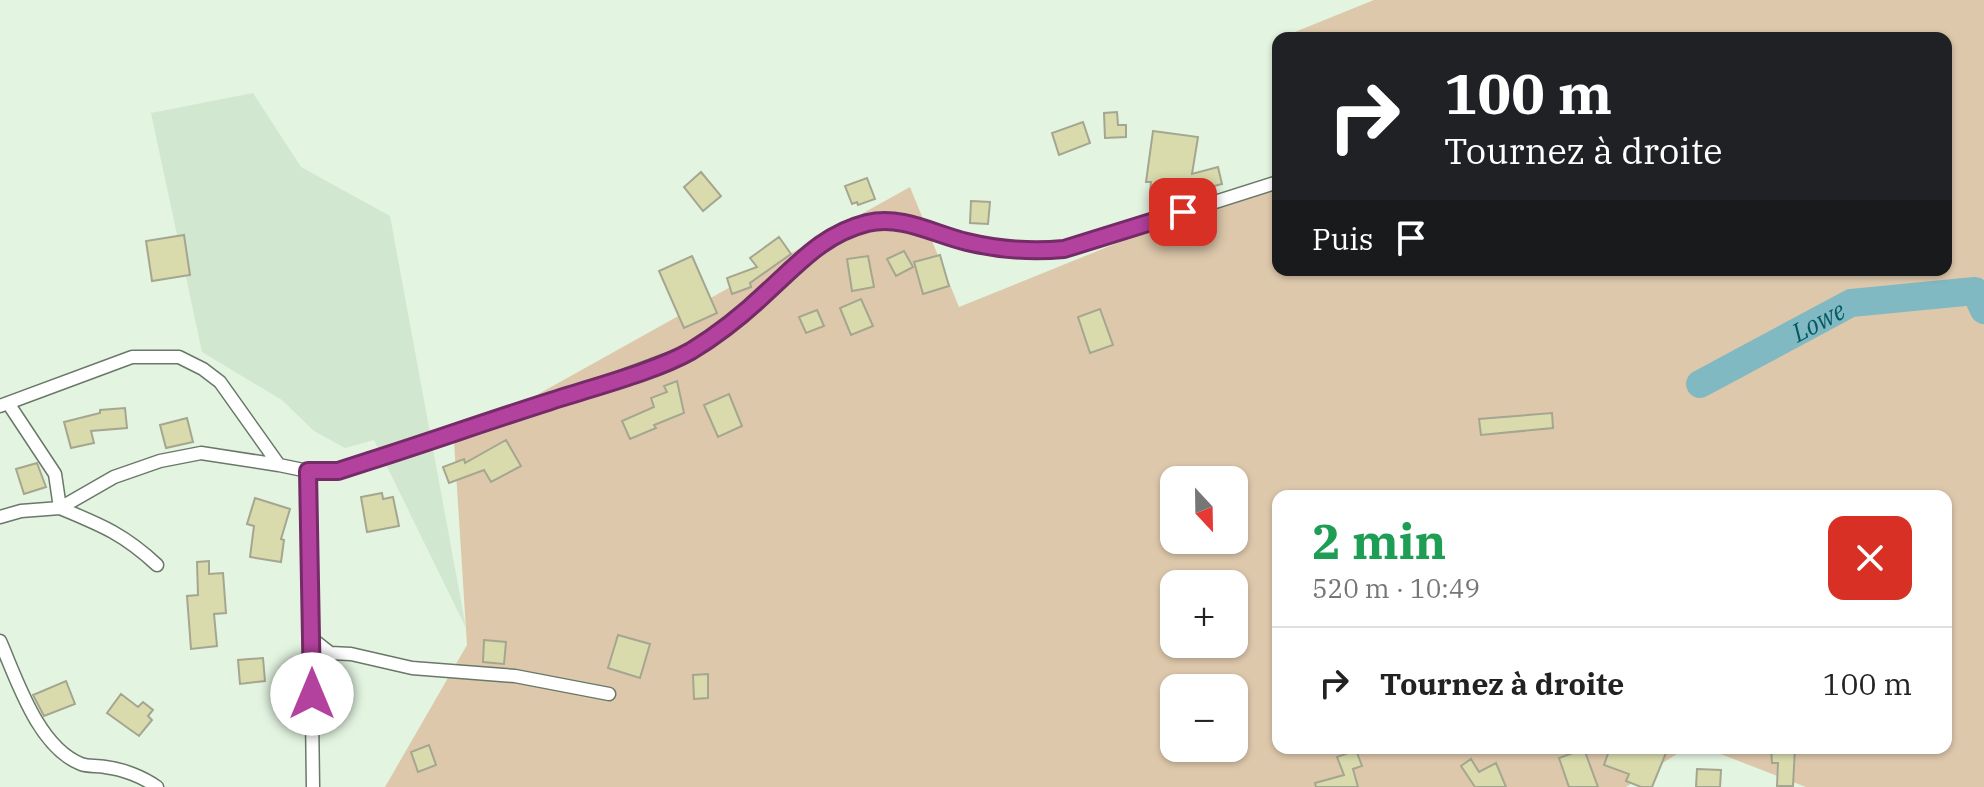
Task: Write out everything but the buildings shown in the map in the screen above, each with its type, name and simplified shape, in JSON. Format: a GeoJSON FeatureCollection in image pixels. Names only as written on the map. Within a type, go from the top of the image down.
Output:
{"type":"FeatureCollection","features":[{"type":"Feature","properties":{"kind":"street"},"geometry":{"type":"LineString","coordinates":[[0,517],[21,511],[60,508],[114,477],[160,461],[201,453],[308,471],[338,471],[596,386],[690,351],[736,319],[820,243],[866,224],[886,220],[910,224],[1006,250],[1064,249],[1272,184]]}},
{"type":"Feature","properties":{"kind":"street"},"geometry":{"type":"LineString","coordinates":[[60,508],[55,474],[4,405],[132,357],[179,357],[203,369],[220,382],[279,465]]}},
{"type":"Feature","properties":{"kind":"street"},"geometry":{"type":"LineString","coordinates":[[308,471],[313,787]]}},
{"type":"Feature","properties":{"kind":"street"},"geometry":{"type":"LineString","coordinates":[[60,508],[116,532],[134,543],[157,565]]}},
{"type":"Feature","properties":{"kind":"street"},"geometry":{"type":"LineString","coordinates":[[311,638],[330,653],[351,654],[412,668],[515,676],[609,694]]}},
{"type":"Feature","properties":{"kind":"street"},"geometry":{"type":"LineString","coordinates":[[0,641],[34,718],[62,752],[83,765],[106,767],[145,779],[157,787]]}},
{"type":"Feature","properties":{"kind":"shaded area"},"geometry":{"type":"Polygon","coordinates":[[[1374,0],[1984,0],[1984,787],[1806,787],[1721,754],[1952,754],[1952,490],[1272,490],[1272,754],[1677,754],[1626,787],[385,787],[467,645],[454,441],[910,187],[959,307],[1272,180],[1272,276],[1952,276],[1952,32],[1295,32],[1374,0]]]}},
{"type":"Feature","properties":{"kind":"shaded area"},"geometry":{"type":"Polygon","coordinates":[[[253,93],[301,167],[390,216],[466,628],[374,440],[345,448],[314,431],[282,400],[202,352],[151,113],[253,93]]]}},
{"type":"Feature","properties":{"kind":"waterway","name":"Lowe"},"geometry":{"type":"LineString","coordinates":[[1700,384],[1851,303],[1975,291],[1984,310]]}},
{"type":"Feature","properties":{"kind":"route"},"geometry":{"type":"LineString","coordinates":[[312,694],[308,471],[338,471],[460,433],[690,351],[736,319],[820,243],[866,224],[886,220],[1006,250],[1049,251],[1183,212]]}}]}
